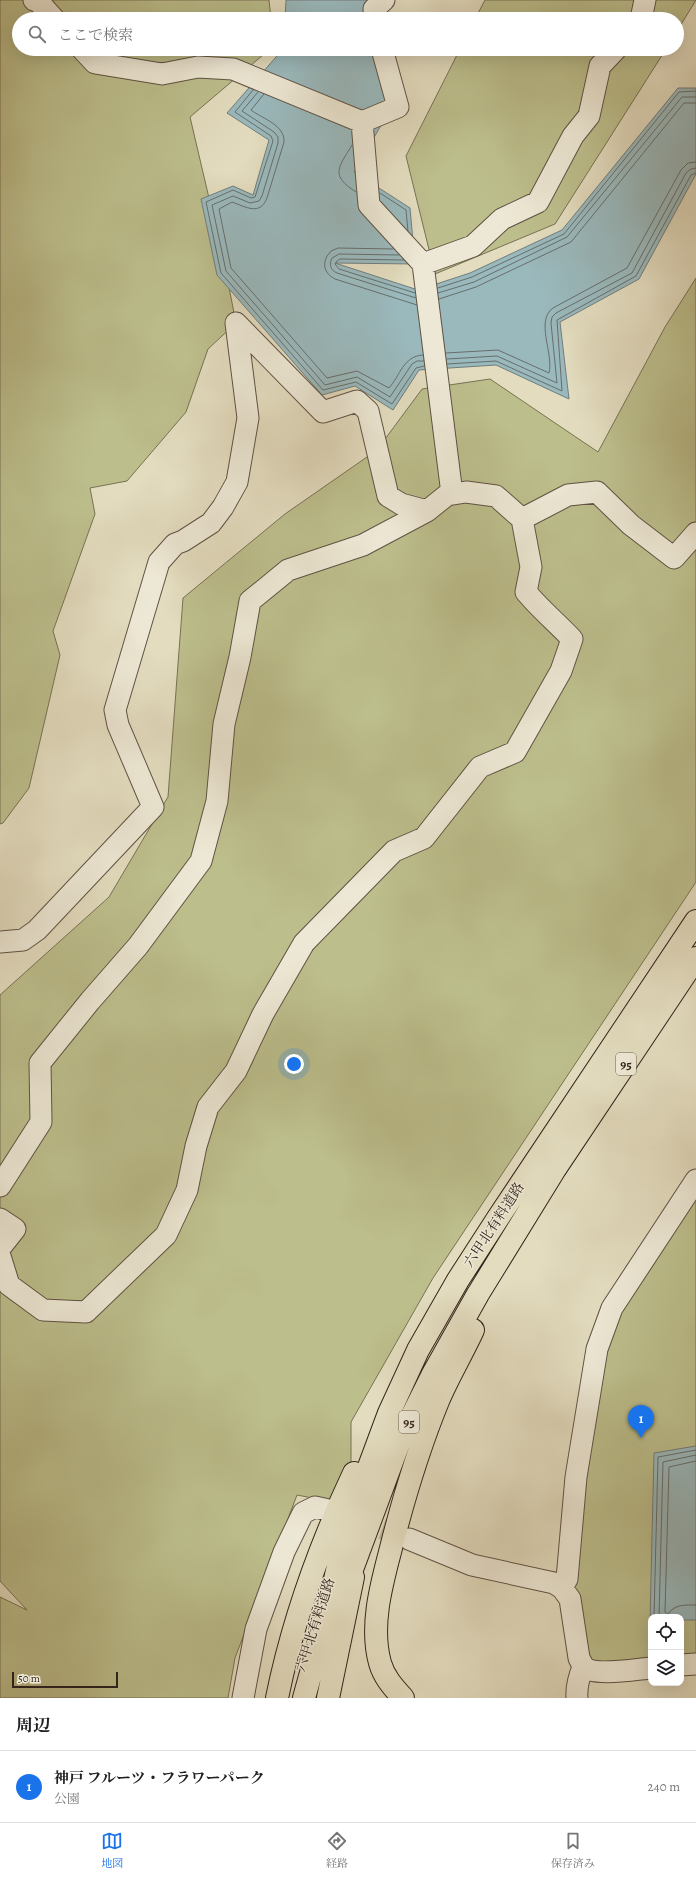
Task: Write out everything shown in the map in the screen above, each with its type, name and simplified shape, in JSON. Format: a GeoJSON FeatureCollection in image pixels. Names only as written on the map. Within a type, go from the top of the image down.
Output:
{"type":"FeatureCollection","features":[{"type":"Feature","properties":{"kind":"main road","name":"六甲北有料道路"},"geometry":{"type":"LineString","coordinates":[[328,1698],[358,1499],[389,1413],[418,1350],[458,1280],[696,921]]}},
{"type":"Feature","properties":{"kind":"main road","name":"六甲北有料道路"},"geometry":{"type":"LineString","coordinates":[[294,1698],[301,1662],[314,1621],[349,1553],[400,1440],[433,1374],[478,1294],[556,1169],[696,958]]}},
{"type":"Feature","properties":{"kind":"main road"},"geometry":{"type":"LineString","coordinates":[[402,1698],[389,1683],[380,1663],[377,1633],[381,1590],[404,1499],[423,1441],[439,1399],[556,1169]]}},
{"type":"Feature","properties":{"kind":"main road"},"geometry":{"type":"LineString","coordinates":[[277,1698],[285,1662],[306,1586],[332,1518],[362,1455],[389,1413]]}},
{"type":"Feature","properties":{"kind":"main road","name":"六甲北有料道路"},"geometry":{"type":"LineString","coordinates":[[304,1698],[327,1615],[349,1553]]}},
{"type":"Feature","properties":{"kind":"main road","name":"六甲北有料道路"},"geometry":{"type":"LineString","coordinates":[[315,1698],[349,1553]]}},
{"type":"Feature","properties":{"kind":"street"},"geometry":{"type":"LineString","coordinates":[[34,0],[38,1],[48,12]]}},
{"type":"Feature","properties":{"kind":"street"},"geometry":{"type":"LineString","coordinates":[[374,12],[374,9],[384,0]]}},
{"type":"Feature","properties":{"kind":"street"},"geometry":{"type":"LineString","coordinates":[[642,12],[645,0]]}},
{"type":"Feature","properties":{"kind":"street"},"geometry":{"type":"LineString","coordinates":[[88,56],[95,63],[162,74],[198,67],[233,69],[362,122],[398,107],[384,56]]}},
{"type":"Feature","properties":{"kind":"street"},"geometry":{"type":"LineString","coordinates":[[423,264],[473,246],[502,219],[538,202],[573,136],[589,116],[600,66],[609,56]]}},
{"type":"Feature","properties":{"kind":"street"},"geometry":{"type":"LineString","coordinates":[[362,122],[369,205],[423,264],[452,494]]}},
{"type":"Feature","properties":{"kind":"street"},"geometry":{"type":"LineString","coordinates":[[0,942],[23,940],[37,930],[153,807],[118,725],[115,710],[159,562],[175,544],[183,541],[211,523],[223,507],[237,482],[248,418],[236,323],[323,412],[357,401],[368,411],[388,496],[401,504],[427,511]]}},
{"type":"Feature","properties":{"kind":"street"},"geometry":{"type":"LineString","coordinates":[[0,1186],[41,1122],[40,1063],[90,1001],[138,946],[201,861],[217,801],[224,724],[240,657],[250,601],[288,570],[363,545],[427,511],[447,495],[466,492],[496,496],[522,520],[531,567],[526,592],[537,606],[557,622],[572,639],[561,671],[515,752],[480,767],[424,838],[394,851],[304,943],[263,1014],[236,1071],[208,1107],[196,1146],[187,1190],[166,1234],[86,1312],[43,1310],[4,1285],[0,1256]]}},
{"type":"Feature","properties":{"kind":"street"},"geometry":{"type":"LineString","coordinates":[[522,520],[568,495],[597,492],[631,525],[674,558],[696,533]]}},
{"type":"Feature","properties":{"kind":"street"},"geometry":{"type":"LineString","coordinates":[[562,1588],[567,1579],[576,1477],[597,1349],[612,1308],[696,1180]]}},
{"type":"Feature","properties":{"kind":"street"},"geometry":{"type":"LineString","coordinates":[[0,1219],[15,1229],[0,1248]]}},
{"type":"Feature","properties":{"kind":"street"},"geometry":{"type":"LineString","coordinates":[[242,1698],[256,1629],[284,1552],[302,1513],[314,1507],[333,1512]]}},
{"type":"Feature","properties":{"kind":"street"},"geometry":{"type":"LineString","coordinates":[[410,1539],[472,1565],[554,1583],[562,1588],[570,1599],[579,1658],[584,1667],[592,1671],[611,1672],[648,1668]]}},
{"type":"Feature","properties":{"kind":"street"},"geometry":{"type":"LineString","coordinates":[[684,1665],[696,1664]]}},
{"type":"Feature","properties":{"kind":"street"},"geometry":{"type":"LineString","coordinates":[[577,1698],[576,1691],[580,1675],[584,1667]]}},
{"type":"Feature","properties":{"kind":"green space"},"geometry":{"type":"Polygon","coordinates":[[[0,0],[269,0],[270,12],[12,12],[12,56],[262,56],[190,117],[224,262],[236,323],[208,349],[186,412],[127,481],[90,488],[95,514],[53,631],[60,655],[29,788],[3,823],[0,824],[0,0]]]}},
{"type":"Feature","properties":{"kind":"green space"},"geometry":{"type":"Polygon","coordinates":[[[485,0],[696,0],[684,20],[684,12],[479,12],[485,0]]]}},
{"type":"Feature","properties":{"kind":"green space"},"geometry":{"type":"Polygon","coordinates":[[[456,56],[662,56],[555,224],[435,274],[406,156],[456,56]]]}},
{"type":"Feature","properties":{"kind":"green space"},"geometry":{"type":"Polygon","coordinates":[[[696,278],[696,882],[433,1278],[351,1422],[351,1487],[343,1504],[297,1495],[235,1658],[228,1698],[0,1698],[0,1597],[27,1610],[0,1581],[0,995],[109,897],[168,797],[183,598],[285,514],[377,450],[422,389],[490,379],[598,452],[665,327],[696,278]]]}},
{"type":"Feature","properties":{"kind":"green space"},"geometry":{"type":"Polygon","coordinates":[[[696,1194],[696,1659],[684,1660],[684,1614],[648,1614],[648,1663],[588,1665],[573,1595],[578,1510],[603,1350],[619,1309],[696,1194]]]}},
{"type":"Feature","properties":{"kind":"water"},"geometry":{"type":"Polygon","coordinates":[[[286,0],[381,0],[387,12],[285,12],[286,0]]]}},
{"type":"Feature","properties":{"kind":"water"},"geometry":{"type":"Polygon","coordinates":[[[277,56],[394,56],[398,96],[354,172],[410,208],[415,264],[335,263],[418,290],[470,273],[562,230],[678,88],[696,88],[696,174],[639,279],[560,322],[569,399],[496,365],[419,370],[393,410],[355,386],[322,395],[217,275],[201,199],[233,186],[253,195],[269,140],[227,113],[277,56]]]}},
{"type":"Feature","properties":{"kind":"water"},"geometry":{"type":"Polygon","coordinates":[[[696,1446],[696,1620],[684,1620],[684,1614],[650,1614],[654,1453],[696,1446]]]}},
{"type":"Feature","properties":{"kind":"tunnel"},"geometry":{"type":"LineString","coordinates":[[353,1518],[409,1539]]}},
{"type":"Feature","properties":{"kind":"place","name":"神戸 フルーツ・フラワーパーク"},"geometry":{"type":"Point","coordinates":[641,1438]}}]}
